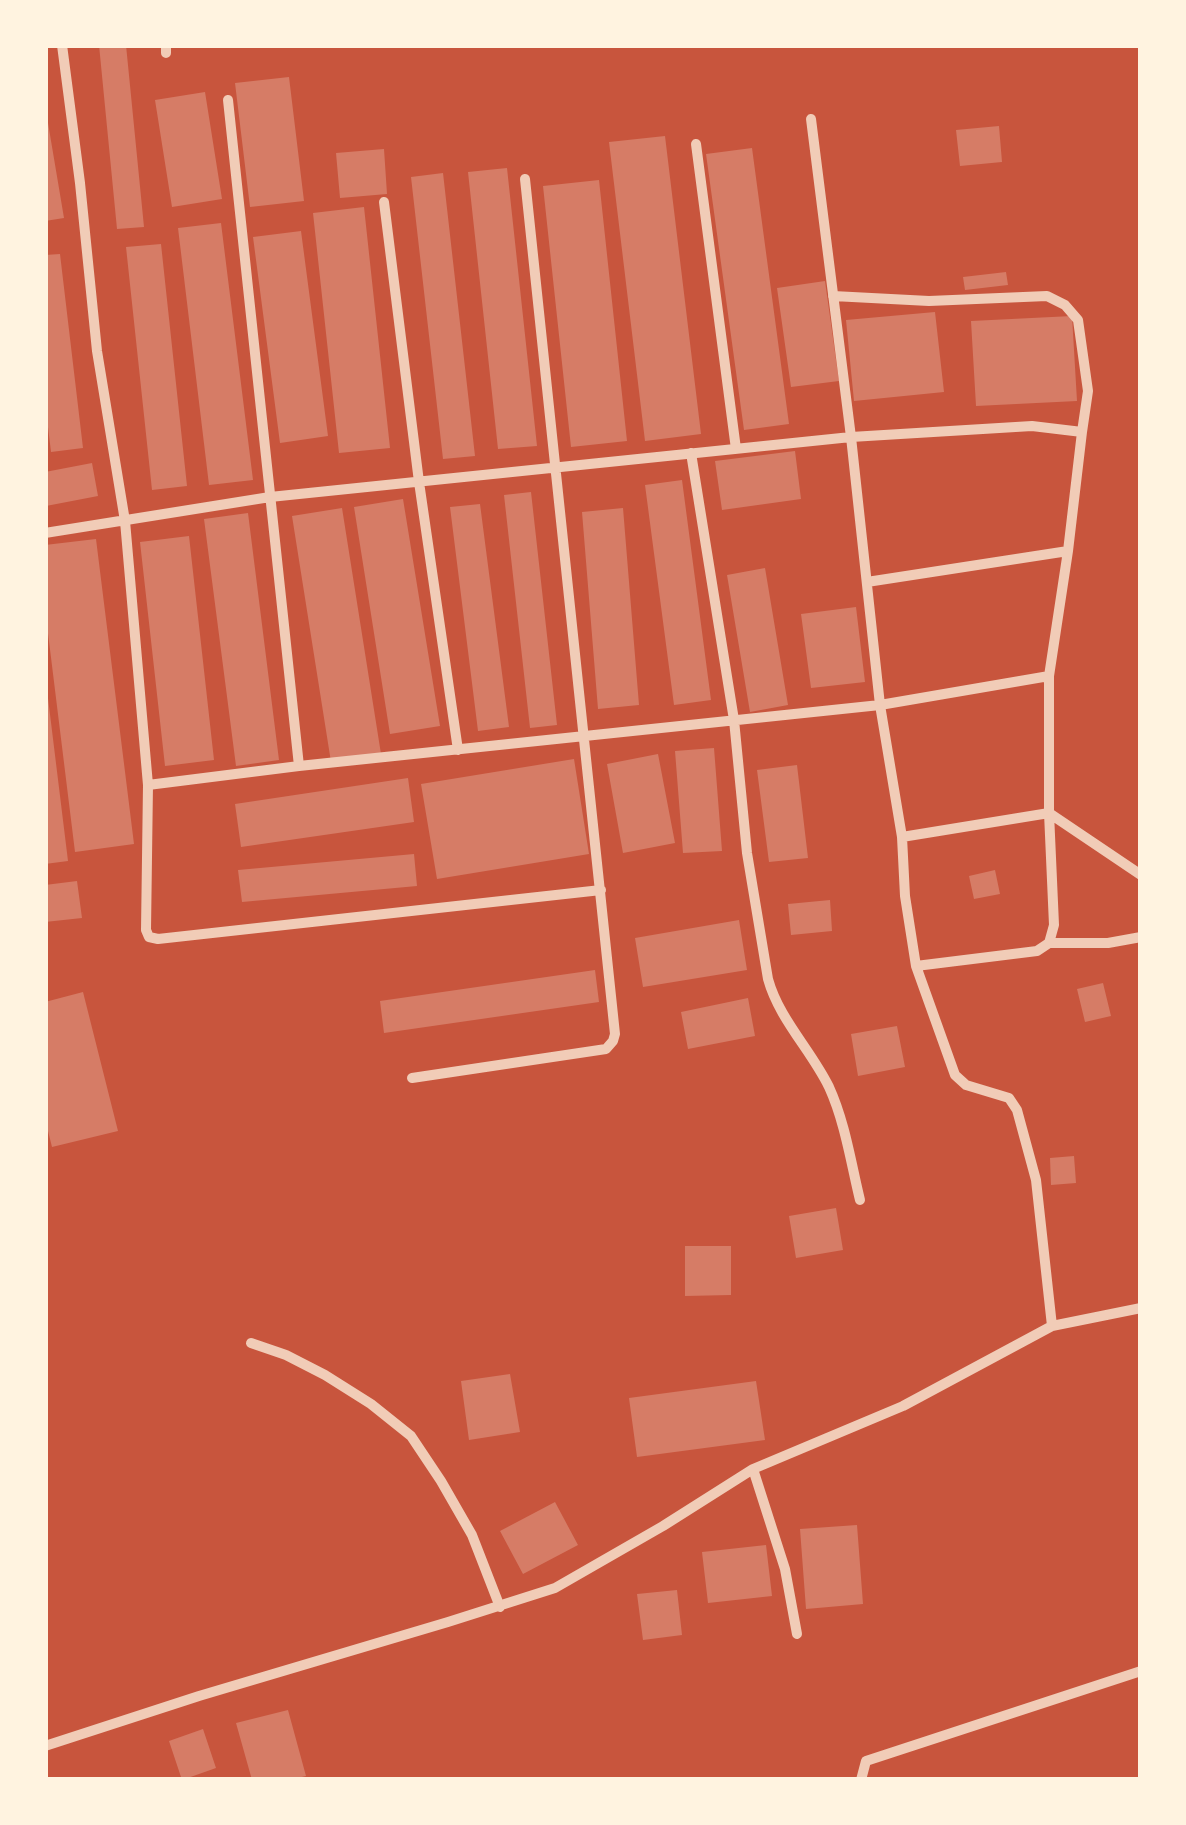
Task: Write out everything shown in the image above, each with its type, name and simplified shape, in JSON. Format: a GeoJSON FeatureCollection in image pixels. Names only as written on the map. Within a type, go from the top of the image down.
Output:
{"type":"FeatureCollection","features":[{"type":"Feature","properties":{"kind":"street"},"geometry":{"type":"LineString","coordinates":[[62,45],[97,350],[126,521],[148,785],[149,937],[601,890]]}},
{"type":"Feature","properties":{"kind":"street"},"geometry":{"type":"LineString","coordinates":[[228,100],[299,766]]}},
{"type":"Feature","properties":{"kind":"street"},"geometry":{"type":"LineString","coordinates":[[811,120],[880,706],[902,837],[904,896],[916,966],[954,1074],[966,1086],[1009,1098],[1017,1110],[1036,1180],[1052,1326]]}},
{"type":"Feature","properties":{"kind":"street"},"geometry":{"type":"LineString","coordinates":[[696,144],[736,449]]}},
{"type":"Feature","properties":{"kind":"street"},"geometry":{"type":"LineString","coordinates":[[412,1078],[606,1049],[615,1034],[525,179]]}},
{"type":"Feature","properties":{"kind":"street"},"geometry":{"type":"LineString","coordinates":[[384,202],[458,750]]}},
{"type":"Feature","properties":{"kind":"street"},"geometry":{"type":"LineString","coordinates":[[833,296],[929,300],[1047,296],[1066,305],[1078,320],[1088,392],[1049,676],[1054,925],[1049,943]]}},
{"type":"Feature","properties":{"kind":"street"},"geometry":{"type":"LineString","coordinates":[[45,532],[270,497],[851,437],[1032,426],[1082,432]]}},
{"type":"Feature","properties":{"kind":"street"},"geometry":{"type":"LineString","coordinates":[[691,454],[734,720],[747,852],[773,999],[830,1090],[860,1200]]}},
{"type":"Feature","properties":{"kind":"street"},"geometry":{"type":"LineString","coordinates":[[867,582],[1068,551]]}},
{"type":"Feature","properties":{"kind":"street"},"geometry":{"type":"LineString","coordinates":[[148,785],[880,706],[1049,676]]}},
{"type":"Feature","properties":{"kind":"street"},"geometry":{"type":"LineString","coordinates":[[902,837],[1050,813],[1141,875]]}},
{"type":"Feature","properties":{"kind":"street"},"geometry":{"type":"LineString","coordinates":[[916,966],[1037,951],[1049,943],[1141,937]]}},
{"type":"Feature","properties":{"kind":"street"},"geometry":{"type":"LineString","coordinates":[[45,1746],[555,1588],[664,1526],[753,1468],[903,1406],[1052,1326],[1141,1308]]}},
{"type":"Feature","properties":{"kind":"street"},"geometry":{"type":"LineString","coordinates":[[251,1343],[325,1375],[411,1436],[472,1535],[500,1607]]}},
{"type":"Feature","properties":{"kind":"street"},"geometry":{"type":"LineString","coordinates":[[753,1468],[784,1569],[797,1634]]}},
{"type":"Feature","properties":{"kind":"street"},"geometry":{"type":"LineString","coordinates":[[860,1780],[866,1761],[1141,1671]]}},
{"type":"Feature","properties":{"kind":"building"},"geometry":{"type":"Polygon","coordinates":[[[99,45],[126,45],[144,227],[117,229],[99,45]]]}},
{"type":"Feature","properties":{"kind":"building"},"geometry":{"type":"Polygon","coordinates":[[[289,77],[304,201],[250,207],[235,83],[289,77]]]}},
{"type":"Feature","properties":{"kind":"building"},"geometry":{"type":"Polygon","coordinates":[[[205,92],[222,199],[172,207],[155,100],[205,92]]]}},
{"type":"Feature","properties":{"kind":"building"},"geometry":{"type":"Polygon","coordinates":[[[45,117],[64,218],[45,221],[45,117]]]}},
{"type":"Feature","properties":{"kind":"building"},"geometry":{"type":"Polygon","coordinates":[[[999,126],[1002,162],[960,166],[956,130],[999,126]]]}},
{"type":"Feature","properties":{"kind":"building"},"geometry":{"type":"Polygon","coordinates":[[[665,136],[701,434],[645,441],[609,142],[665,136]]]}},
{"type":"Feature","properties":{"kind":"building"},"geometry":{"type":"Polygon","coordinates":[[[752,148],[789,424],[744,430],[706,154],[752,148]]]}},
{"type":"Feature","properties":{"kind":"building"},"geometry":{"type":"Polygon","coordinates":[[[384,149],[387,194],[340,198],[336,153],[384,149]]]}},
{"type":"Feature","properties":{"kind":"building"},"geometry":{"type":"Polygon","coordinates":[[[507,168],[537,446],[498,449],[468,172],[507,168]]]}},
{"type":"Feature","properties":{"kind":"building"},"geometry":{"type":"Polygon","coordinates":[[[443,173],[475,456],[443,459],[411,177],[443,173]]]}},
{"type":"Feature","properties":{"kind":"building"},"geometry":{"type":"Polygon","coordinates":[[[599,180],[627,441],[571,447],[543,186],[599,180]]]}},
{"type":"Feature","properties":{"kind":"building"},"geometry":{"type":"Polygon","coordinates":[[[364,207],[390,448],[339,453],[313,213],[364,207]]]}},
{"type":"Feature","properties":{"kind":"building"},"geometry":{"type":"Polygon","coordinates":[[[221,223],[253,480],[209,485],[178,228],[221,223]]]}},
{"type":"Feature","properties":{"kind":"building"},"geometry":{"type":"Polygon","coordinates":[[[301,231],[328,436],[280,443],[253,237],[301,231]]]}},
{"type":"Feature","properties":{"kind":"building"},"geometry":{"type":"Polygon","coordinates":[[[161,244],[187,486],[152,490],[126,247],[161,244]]]}},
{"type":"Feature","properties":{"kind":"building"},"geometry":{"type":"Polygon","coordinates":[[[60,254],[83,448],[51,452],[45,402],[45,255],[60,254]]]}},
{"type":"Feature","properties":{"kind":"building"},"geometry":{"type":"Polygon","coordinates":[[[1006,272],[1008,285],[965,290],[963,277],[1006,272]]]}},
{"type":"Feature","properties":{"kind":"building"},"geometry":{"type":"Polygon","coordinates":[[[825,281],[839,381],[791,387],[777,288],[825,281]]]}},
{"type":"Feature","properties":{"kind":"building"},"geometry":{"type":"Polygon","coordinates":[[[935,312],[944,392],[854,401],[846,320],[935,312]]]}},
{"type":"Feature","properties":{"kind":"building"},"geometry":{"type":"Polygon","coordinates":[[[1072,316],[1077,401],[976,406],[971,321],[1072,316]]]}},
{"type":"Feature","properties":{"kind":"building"},"geometry":{"type":"Polygon","coordinates":[[[795,451],[801,499],[722,510],[715,461],[795,451]]]}},
{"type":"Feature","properties":{"kind":"building"},"geometry":{"type":"Polygon","coordinates":[[[92,463],[98,496],[46,506],[45,472],[92,463]]]}},
{"type":"Feature","properties":{"kind":"building"},"geometry":{"type":"Polygon","coordinates":[[[682,480],[711,700],[674,705],[645,485],[682,480]]]}},
{"type":"Feature","properties":{"kind":"building"},"geometry":{"type":"Polygon","coordinates":[[[531,492],[557,725],[530,728],[504,495],[531,492]]]}},
{"type":"Feature","properties":{"kind":"building"},"geometry":{"type":"Polygon","coordinates":[[[403,499],[440,726],[390,734],[354,507],[403,499]]]}},
{"type":"Feature","properties":{"kind":"building"},"geometry":{"type":"Polygon","coordinates":[[[480,504],[509,727],[478,731],[450,507],[480,504]]]}},
{"type":"Feature","properties":{"kind":"building"},"geometry":{"type":"Polygon","coordinates":[[[342,508],[381,754],[331,762],[292,516],[342,508]]]}},
{"type":"Feature","properties":{"kind":"building"},"geometry":{"type":"Polygon","coordinates":[[[623,508],[639,705],[598,709],[582,512],[623,508]]]}},
{"type":"Feature","properties":{"kind":"building"},"geometry":{"type":"Polygon","coordinates":[[[248,513],[279,760],[236,766],[204,519],[248,513]]]}},
{"type":"Feature","properties":{"kind":"building"},"geometry":{"type":"Polygon","coordinates":[[[189,536],[214,760],[165,766],[140,542],[189,536]]]}},
{"type":"Feature","properties":{"kind":"building"},"geometry":{"type":"Polygon","coordinates":[[[96,539],[134,844],[75,852],[45,609],[45,545],[96,539]]]}},
{"type":"Feature","properties":{"kind":"building"},"geometry":{"type":"Polygon","coordinates":[[[765,568],[788,705],[750,712],[727,575],[765,568]]]}},
{"type":"Feature","properties":{"kind":"building"},"geometry":{"type":"Polygon","coordinates":[[[856,607],[865,682],[811,688],[801,614],[856,607]]]}},
{"type":"Feature","properties":{"kind":"building"},"geometry":{"type":"Polygon","coordinates":[[[45,690],[68,861],[45,864],[45,690]]]}},
{"type":"Feature","properties":{"kind":"building"},"geometry":{"type":"Polygon","coordinates":[[[714,748],[722,851],[683,853],[675,751],[714,748]]]}},
{"type":"Feature","properties":{"kind":"building"},"geometry":{"type":"Polygon","coordinates":[[[658,754],[675,843],[623,853],[607,764],[658,754]]]}},
{"type":"Feature","properties":{"kind":"building"},"geometry":{"type":"Polygon","coordinates":[[[574,759],[589,854],[437,879],[421,784],[574,759]]]}},
{"type":"Feature","properties":{"kind":"building"},"geometry":{"type":"Polygon","coordinates":[[[797,765],[808,858],[769,862],[757,770],[797,765]]]}},
{"type":"Feature","properties":{"kind":"building"},"geometry":{"type":"Polygon","coordinates":[[[408,778],[414,822],[241,847],[235,804],[408,778]]]}},
{"type":"Feature","properties":{"kind":"building"},"geometry":{"type":"Polygon","coordinates":[[[414,854],[417,886],[242,902],[238,870],[414,854]]]}},
{"type":"Feature","properties":{"kind":"building"},"geometry":{"type":"Polygon","coordinates":[[[995,870],[1000,894],[974,899],[969,876],[995,870]]]}},
{"type":"Feature","properties":{"kind":"building"},"geometry":{"type":"Polygon","coordinates":[[[77,881],[82,918],[45,922],[45,885],[77,881]]]}},
{"type":"Feature","properties":{"kind":"building"},"geometry":{"type":"Polygon","coordinates":[[[830,900],[832,931],[791,935],[788,904],[830,900]]]}},
{"type":"Feature","properties":{"kind":"building"},"geometry":{"type":"Polygon","coordinates":[[[739,920],[747,970],[643,987],[635,938],[739,920]]]}},
{"type":"Feature","properties":{"kind":"building"},"geometry":{"type":"Polygon","coordinates":[[[595,970],[599,1002],[384,1033],[380,1001],[595,970]]]}},
{"type":"Feature","properties":{"kind":"building"},"geometry":{"type":"Polygon","coordinates":[[[1103,983],[1111,1016],[1085,1022],[1077,989],[1103,983]]]}},
{"type":"Feature","properties":{"kind":"building"},"geometry":{"type":"Polygon","coordinates":[[[83,992],[118,1131],[52,1147],[45,1119],[45,1002],[83,992]]]}},
{"type":"Feature","properties":{"kind":"building"},"geometry":{"type":"Polygon","coordinates":[[[748,998],[755,1036],[688,1049],[681,1012],[748,998]]]}},
{"type":"Feature","properties":{"kind":"building"},"geometry":{"type":"Polygon","coordinates":[[[897,1026],[905,1067],[858,1076],[851,1034],[897,1026]]]}},
{"type":"Feature","properties":{"kind":"building"},"geometry":{"type":"Polygon","coordinates":[[[1074,1156],[1076,1183],[1051,1185],[1050,1158],[1074,1156]]]}},
{"type":"Feature","properties":{"kind":"building"},"geometry":{"type":"Polygon","coordinates":[[[836,1208],[843,1250],[796,1258],[789,1216],[836,1208]]]}},
{"type":"Feature","properties":{"kind":"building"},"geometry":{"type":"Polygon","coordinates":[[[685,1246],[731,1246],[731,1295],[685,1296],[685,1246]]]}},
{"type":"Feature","properties":{"kind":"building"},"geometry":{"type":"Polygon","coordinates":[[[510,1374],[520,1432],[469,1440],[461,1381],[510,1374]]]}},
{"type":"Feature","properties":{"kind":"building"},"geometry":{"type":"Polygon","coordinates":[[[756,1381],[765,1440],[637,1457],[629,1398],[756,1381]]]}},
{"type":"Feature","properties":{"kind":"building"},"geometry":{"type":"Polygon","coordinates":[[[555,1502],[578,1545],[523,1574],[500,1531],[555,1502]]]}},
{"type":"Feature","properties":{"kind":"building"},"geometry":{"type":"Polygon","coordinates":[[[857,1525],[863,1604],[806,1609],[800,1529],[857,1525]]]}},
{"type":"Feature","properties":{"kind":"building"},"geometry":{"type":"Polygon","coordinates":[[[766,1545],[772,1596],[708,1603],[702,1552],[766,1545]]]}},
{"type":"Feature","properties":{"kind":"building"},"geometry":{"type":"Polygon","coordinates":[[[677,1590],[682,1635],[643,1640],[637,1594],[677,1590]]]}},
{"type":"Feature","properties":{"kind":"building"},"geometry":{"type":"Polygon","coordinates":[[[288,1710],[306,1776],[252,1780],[236,1723],[288,1710]]]}},
{"type":"Feature","properties":{"kind":"building"},"geometry":{"type":"Polygon","coordinates":[[[203,1729],[216,1768],[182,1780],[169,1741],[203,1729]]]}}]}
